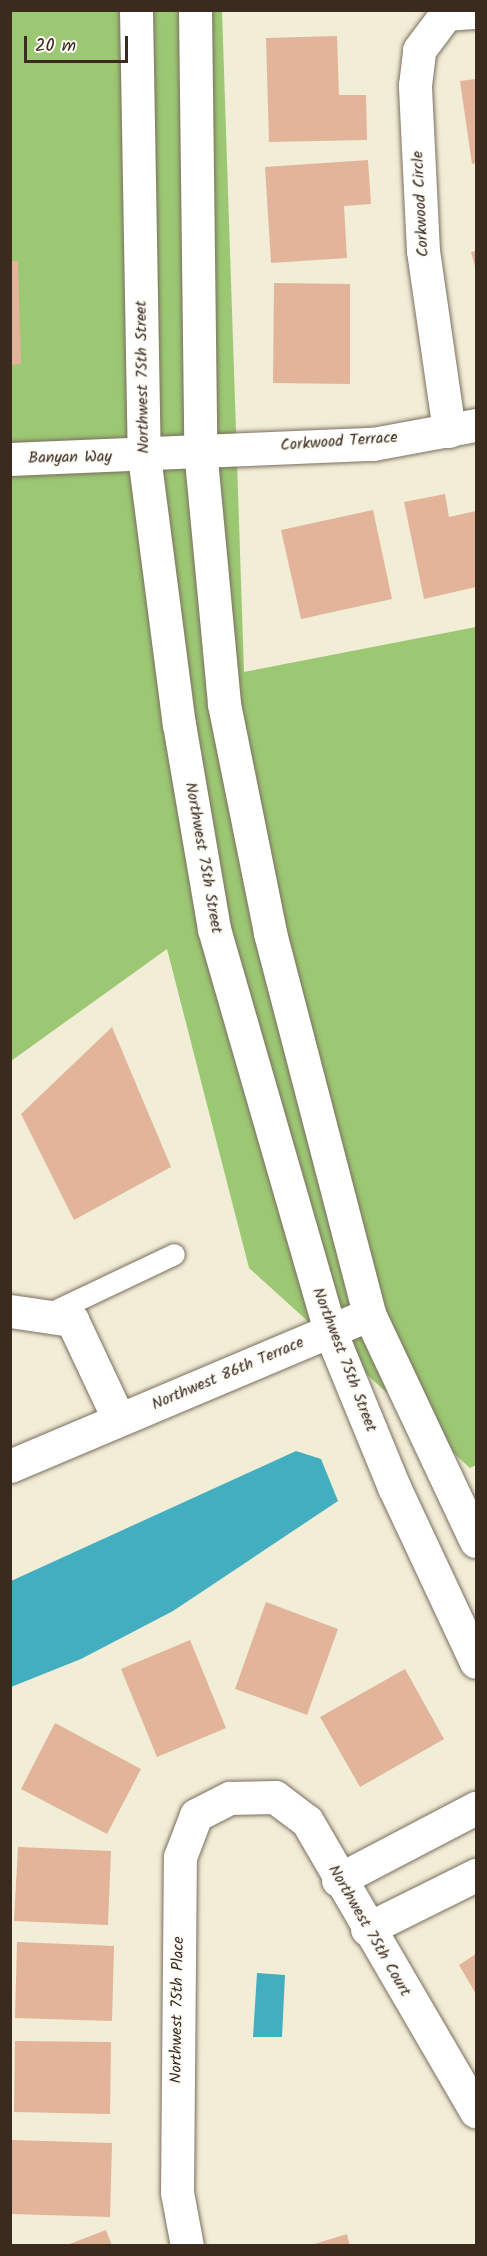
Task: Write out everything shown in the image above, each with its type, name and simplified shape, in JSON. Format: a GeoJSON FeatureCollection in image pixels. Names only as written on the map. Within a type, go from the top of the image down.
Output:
{"type":"FeatureCollection","features":[{"type":"Feature","properties":{"kind":"street","name":"Northwest 75th Street"},"geometry":{"type":"LineString","coordinates":[[136,10],[144,456],[179,724],[214,929],[330,1331],[394,1487],[477,1662]]}},
{"type":"Feature","properties":{"kind":"street"},"geometry":{"type":"LineString","coordinates":[[195,10],[200,449],[224,704],[270,933],[369,1314],[477,1541]]}},
{"type":"Feature","properties":{"kind":"street","name":"Corkwood Circle"},"geometry":{"type":"LineString","coordinates":[[463,428],[423,251],[415,85],[419,50],[446,14],[477,12]]}},
{"type":"Feature","properties":{"kind":"street","name":"Corkwood Terrace"},"geometry":{"type":"LineString","coordinates":[[200,449],[373,444],[463,428]]}},
{"type":"Feature","properties":{"kind":"street","name":"Banyan Way"},"geometry":{"type":"LineString","coordinates":[[10,459],[144,456],[200,449]]}},
{"type":"Feature","properties":{"kind":"street"},"geometry":{"type":"LineString","coordinates":[[10,1311],[50,1313],[72,1320],[119,1420]]}},
{"type":"Feature","properties":{"kind":"street","name":"Northwest 86th Terrace"},"geometry":{"type":"LineString","coordinates":[[10,1466],[369,1314]]}},
{"type":"Feature","properties":{"kind":"street","name":"Northwest 75th Court"},"geometry":{"type":"LineString","coordinates":[[230,1798],[275,1797],[307,1821],[338,1880],[477,2111]]}},
{"type":"Feature","properties":{"kind":"street","name":"Northwest 75th Place"},"geometry":{"type":"LineString","coordinates":[[187,2246],[177,2192],[180,1857],[196,1815],[230,1798]]}},
{"type":"Feature","properties":{"kind":"street"},"geometry":{"type":"LineString","coordinates":[[338,1880],[477,1808]]}},
{"type":"Feature","properties":{"kind":"street"},"geometry":{"type":"LineString","coordinates":[[367,1929],[477,1875]]}},
{"type":"Feature","properties":{"kind":"lane"},"geometry":{"type":"LineString","coordinates":[[50,1313],[174,1254]]}},
{"type":"Feature","properties":{"kind":"green space"},"geometry":{"type":"Polygon","coordinates":[[[11,11],[222,11],[244,672],[476,627],[476,1465],[470,1468],[249,1268],[167,949],[11,1061],[11,11]]]}},
{"type":"Feature","properties":{"kind":"water"},"geometry":{"type":"Polygon","coordinates":[[[296,1451],[321,1459],[338,1501],[173,1611],[81,1659],[11,1687],[11,1581],[296,1451]]]}},
{"type":"Feature","properties":{"kind":"water"},"geometry":{"type":"Polygon","coordinates":[[[257,1973],[285,1975],[282,2037],[253,2037],[257,1973]]]}},
{"type":"Feature","properties":{"kind":"building"},"geometry":{"type":"Polygon","coordinates":[[[337,36],[339,95],[366,95],[367,140],[269,142],[266,38],[337,36]]]}},
{"type":"Feature","properties":{"kind":"building"},"geometry":{"type":"Polygon","coordinates":[[[476,79],[476,163],[472,164],[460,81],[476,79]]]}},
{"type":"Feature","properties":{"kind":"building"},"geometry":{"type":"Polygon","coordinates":[[[368,160],[371,204],[344,206],[347,258],[271,263],[265,167],[368,160]]]}},
{"type":"Feature","properties":{"kind":"building"},"geometry":{"type":"Polygon","coordinates":[[[476,251],[476,270],[471,252],[476,251]]]}},
{"type":"Feature","properties":{"kind":"building"},"geometry":{"type":"Polygon","coordinates":[[[10,261],[18,261],[21,364],[10,365],[10,261]]]}},
{"type":"Feature","properties":{"kind":"building"},"geometry":{"type":"Polygon","coordinates":[[[274,283],[350,284],[350,384],[273,383],[274,283]]]}},
{"type":"Feature","properties":{"kind":"building"},"geometry":{"type":"Polygon","coordinates":[[[445,494],[449,517],[476,511],[476,587],[424,599],[404,502],[445,494]]]}},
{"type":"Feature","properties":{"kind":"building"},"geometry":{"type":"Polygon","coordinates":[[[373,510],[392,599],[301,619],[281,530],[373,510]]]}},
{"type":"Feature","properties":{"kind":"building"},"geometry":{"type":"Polygon","coordinates":[[[112,1027],[171,1167],[74,1220],[21,1114],[112,1027]]]}},
{"type":"Feature","properties":{"kind":"building"},"geometry":{"type":"Polygon","coordinates":[[[266,1602],[338,1629],[307,1715],[235,1689],[266,1602]]]}},
{"type":"Feature","properties":{"kind":"building"},"geometry":{"type":"Polygon","coordinates":[[[190,1640],[226,1728],[157,1757],[121,1669],[190,1640]]]}},
{"type":"Feature","properties":{"kind":"building"},"geometry":{"type":"Polygon","coordinates":[[[405,1669],[444,1739],[360,1787],[320,1717],[405,1669]]]}},
{"type":"Feature","properties":{"kind":"building"},"geometry":{"type":"Polygon","coordinates":[[[55,1723],[141,1769],[107,1834],[21,1789],[55,1723]]]}},
{"type":"Feature","properties":{"kind":"building"},"geometry":{"type":"Polygon","coordinates":[[[18,1847],[111,1851],[108,1925],[14,1921],[18,1847]]]}},
{"type":"Feature","properties":{"kind":"building"},"geometry":{"type":"Polygon","coordinates":[[[17,1942],[114,1946],[112,2021],[15,2018],[17,1942]]]}},
{"type":"Feature","properties":{"kind":"building"},"geometry":{"type":"Polygon","coordinates":[[[476,1954],[476,1994],[459,1965],[476,1954]]]}},
{"type":"Feature","properties":{"kind":"building"},"geometry":{"type":"Polygon","coordinates":[[[15,2041],[111,2042],[110,2114],[14,2112],[15,2041]]]}},
{"type":"Feature","properties":{"kind":"building"},"geometry":{"type":"Polygon","coordinates":[[[12,2140],[112,2143],[110,2217],[11,2214],[12,2140]]]}},
{"type":"Feature","properties":{"kind":"building"},"geometry":{"type":"Polygon","coordinates":[[[106,2230],[112,2246],[67,2246],[67,2245],[106,2230]]]}},
{"type":"Feature","properties":{"kind":"building"},"geometry":{"type":"Polygon","coordinates":[[[347,2234],[350,2246],[311,2246],[311,2245],[347,2234]]]}}]}
